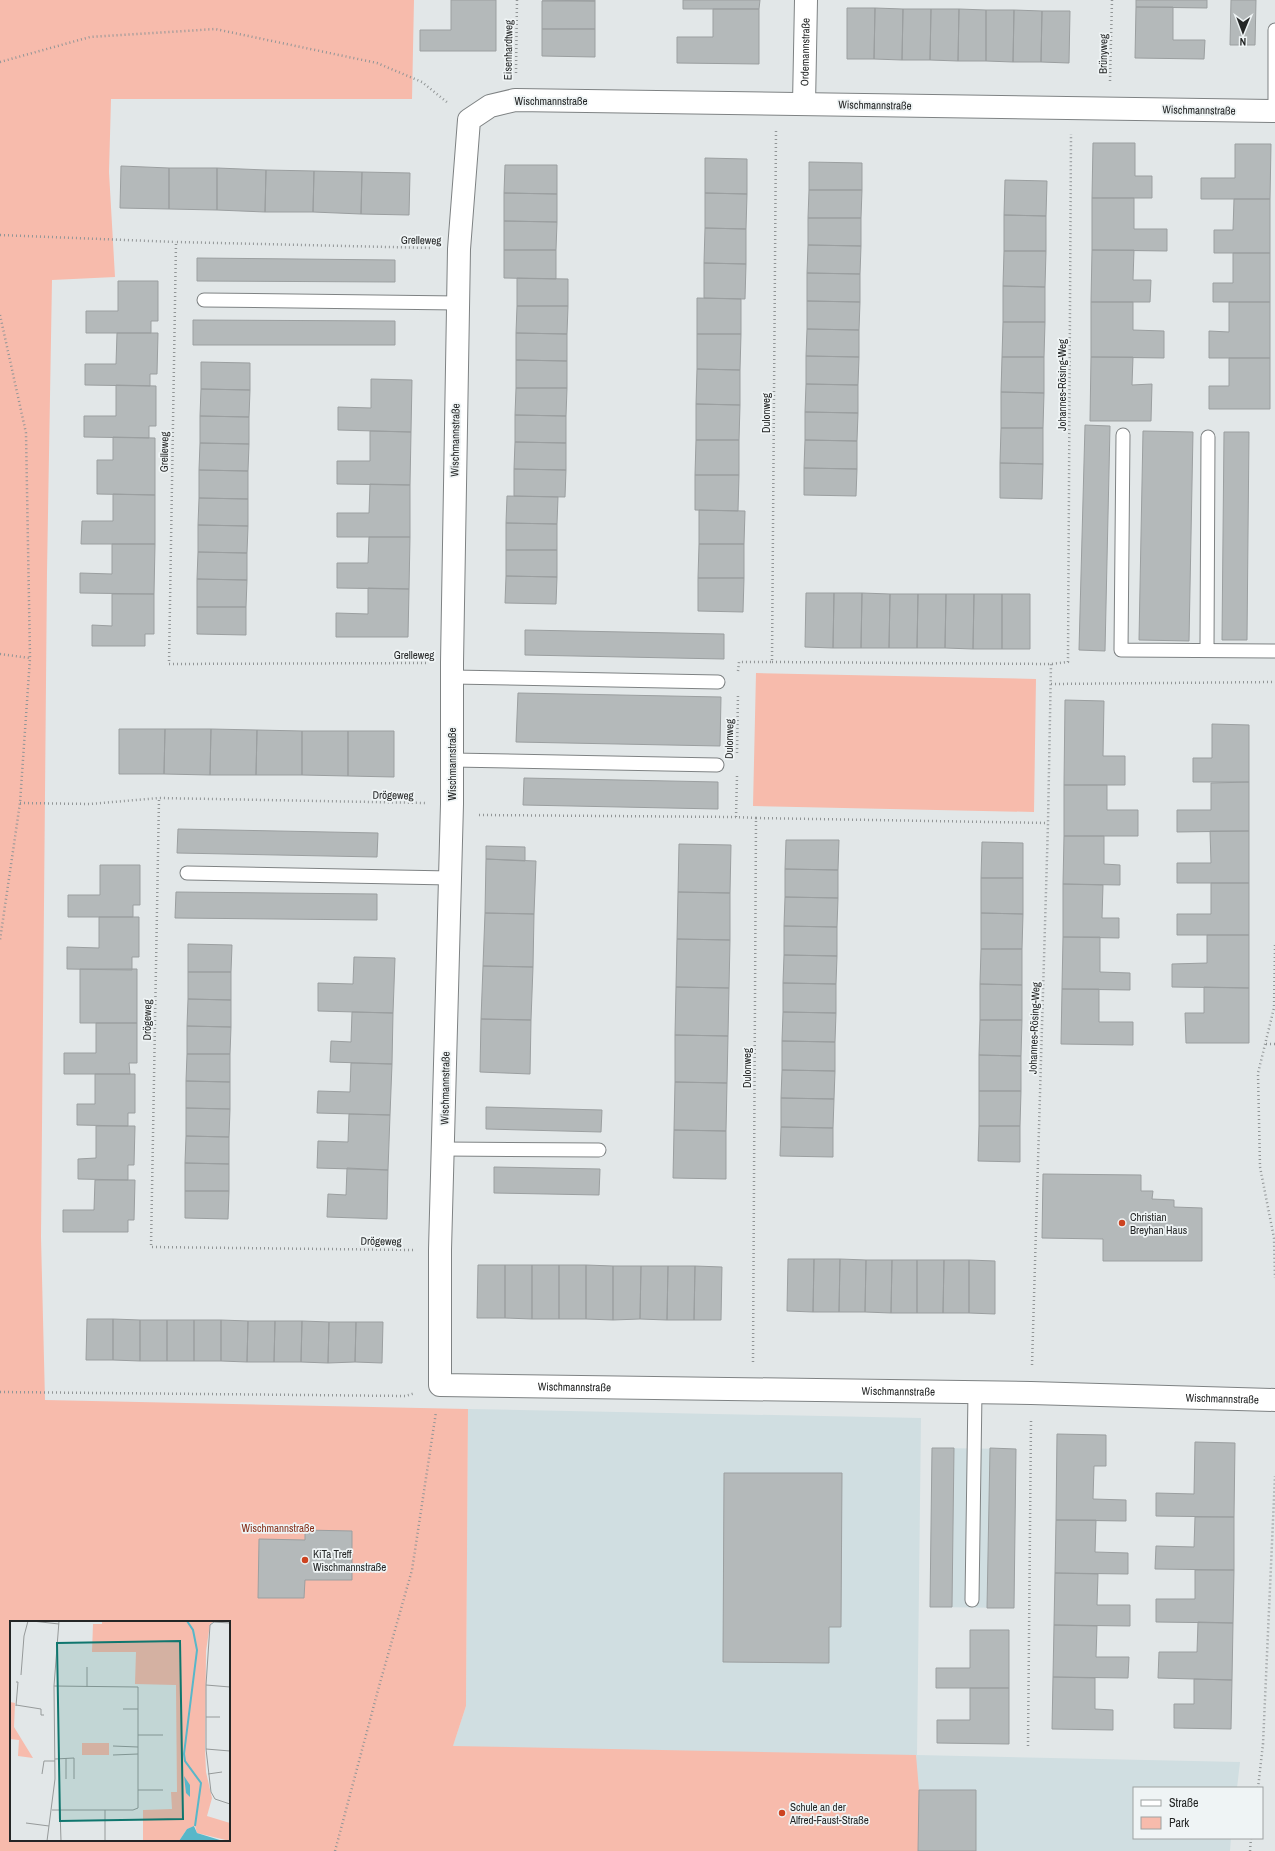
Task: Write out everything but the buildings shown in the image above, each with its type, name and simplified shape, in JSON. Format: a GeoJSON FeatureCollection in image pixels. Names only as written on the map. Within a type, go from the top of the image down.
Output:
{"type":"FeatureCollection","features":[{"type":"Feature","properties":{"kind":"street","name":"Ordemannstraße"},"geometry":{"type":"LineString","coordinates":[[804,104],[806,0]]}},
{"type":"Feature","properties":{"kind":"street","name":"Wischmannstraße"},"geometry":{"type":"LineString","coordinates":[[1275,111],[515,100],[490,106],[469,120],[459,249],[452,670],[452,809],[440,1250],[440,1385],[1031,1393],[1275,1400]]}},
{"type":"Feature","properties":{"kind":"lane"},"geometry":{"type":"LineString","coordinates":[[1275,30],[1275,111]]}},
{"type":"Feature","properties":{"kind":"lane"},"geometry":{"type":"LineString","coordinates":[[204,300],[458,303]]}},
{"type":"Feature","properties":{"kind":"lane"},"geometry":{"type":"LineString","coordinates":[[1123,435],[1121,650],[1275,651]]}},
{"type":"Feature","properties":{"kind":"lane"},"geometry":{"type":"LineString","coordinates":[[1207,650],[1208,437]]}},
{"type":"Feature","properties":{"kind":"lane"},"geometry":{"type":"LineString","coordinates":[[452,670],[718,682]]}},
{"type":"Feature","properties":{"kind":"lane"},"geometry":{"type":"LineString","coordinates":[[452,760],[717,765]]}},
{"type":"Feature","properties":{"kind":"lane"},"geometry":{"type":"LineString","coordinates":[[187,874],[450,878]]}},
{"type":"Feature","properties":{"kind":"lane"},"geometry":{"type":"LineString","coordinates":[[443,1149],[599,1150]]}},
{"type":"Feature","properties":{"kind":"lane"},"geometry":{"type":"LineString","coordinates":[[972,1600],[975,1392]]}},
{"type":"Feature","properties":{"kind":"path","name":"Eisenhardtweg"},"geometry":{"type":"LineString","coordinates":[[515,100],[517,0]]}},
{"type":"Feature","properties":{"kind":"path","name":"Brünyweg"},"geometry":{"type":"LineString","coordinates":[[1110,108],[1112,0]]}},
{"type":"Feature","properties":{"kind":"path"},"geometry":{"type":"LineString","coordinates":[[0,62],[90,36],[215,29],[377,63],[422,82],[469,120]]}},
{"type":"Feature","properties":{"kind":"path","name":"Dulonweg"},"geometry":{"type":"LineString","coordinates":[[772,662],[776,103]]}},
{"type":"Feature","properties":{"kind":"path","name":"Johannes-Rösing-Weg"},"geometry":{"type":"LineString","coordinates":[[1028,1746],[1031,1393],[1048,823],[1050,684],[1051,664],[1068,662],[1071,108]]}},
{"type":"Feature","properties":{"kind":"path"},"geometry":{"type":"LineString","coordinates":[[0,235],[176,242]]}},
{"type":"Feature","properties":{"kind":"path","name":"Grelleweg"},"geometry":{"type":"LineString","coordinates":[[452,670],[169,664],[176,242],[459,249]]}},
{"type":"Feature","properties":{"kind":"path"},"geometry":{"type":"LineString","coordinates":[[0,314],[26,433],[30,658],[20,803],[0,940]]}},
{"type":"Feature","properties":{"kind":"path"},"geometry":{"type":"LineString","coordinates":[[0,654],[30,658]]}},
{"type":"Feature","properties":{"kind":"path"},"geometry":{"type":"LineString","coordinates":[[738,678],[738,662],[1051,664]]}},
{"type":"Feature","properties":{"kind":"path"},"geometry":{"type":"LineString","coordinates":[[1050,684],[1275,682]]}},
{"type":"Feature","properties":{"kind":"path","name":"Dulonweg"},"geometry":{"type":"LineString","coordinates":[[737,755],[738,693]]}},
{"type":"Feature","properties":{"kind":"path","name":"Dulonweg"},"geometry":{"type":"LineString","coordinates":[[736,817],[737,771]]}},
{"type":"Feature","properties":{"kind":"path"},"geometry":{"type":"LineString","coordinates":[[20,803],[90,804],[159,798]]}},
{"type":"Feature","properties":{"kind":"path","name":"Drögeweg"},"geometry":{"type":"LineString","coordinates":[[440,1250],[151,1247],[159,798],[452,809],[736,817]]}},
{"type":"Feature","properties":{"kind":"path"},"geometry":{"type":"LineString","coordinates":[[736,817],[1048,823]]}},
{"type":"Feature","properties":{"kind":"path","name":"Dulonweg"},"geometry":{"type":"LineString","coordinates":[[753,1389],[756,818]]}},
{"type":"Feature","properties":{"kind":"path"},"geometry":{"type":"LineString","coordinates":[[1275,946],[1274,1008],[1258,1073],[1260,1167],[1274,1238],[1275,1278]]}},
{"type":"Feature","properties":{"kind":"path"},"geometry":{"type":"LineString","coordinates":[[1265,1044],[1275,1044]]}},
{"type":"Feature","properties":{"kind":"path"},"geometry":{"type":"LineString","coordinates":[[0,1392],[406,1396],[440,1385],[412,1570],[378,1690],[336,1851]]}},
{"type":"Feature","properties":{"kind":"path"},"geometry":{"type":"LineString","coordinates":[[1258,1787],[1263,1744],[1275,1476]]}},
{"type":"Feature","properties":{"kind":"path"},"geometry":{"type":"LineString","coordinates":[[1250,1851],[1251,1839]]}},
{"type":"Feature","properties":{"kind":"shaded area"},"geometry":{"type":"Polygon","coordinates":[[[468,1409],[921,1418],[917,1755],[1240,1762],[1237,1787],[1133,1787],[1133,1839],[1231,1839],[1230,1851],[418,1851],[466,1706],[468,1409]]]}},
{"type":"Feature","properties":{"kind":"shaded area"},"geometry":{"type":"Polygon","coordinates":[[[932,1448],[1016,1449],[1014,1608],[930,1607],[932,1448]]]}},
{"type":"Feature","properties":{"kind":"green space"},"geometry":{"type":"Polygon","coordinates":[[[0,0],[414,0],[412,99],[111,99],[109,172],[115,277],[52,280],[47,572],[41,1237],[45,1400],[468,1409],[466,1706],[453,1746],[916,1755],[919,1790],[918,1851],[0,1851],[0,0]]]}},
{"type":"Feature","properties":{"kind":"green space"},"geometry":{"type":"Polygon","coordinates":[[[756,673],[1036,679],[1034,812],[753,806],[756,673]]]}},
{"type":"Feature","properties":{"kind":"place","name":"Christian Breyhan Haus"},"geometry":{"type":"Point","coordinates":[1122,1223]}},
{"type":"Feature","properties":{"kind":"place","name":"KiTa Treff Wischmannstraße"},"geometry":{"type":"Point","coordinates":[305,1560]}},
{"type":"Feature","properties":{"kind":"place","name":"Schule an der Alfred-Faust-Straße"},"geometry":{"type":"Point","coordinates":[782,1813]}}]}
